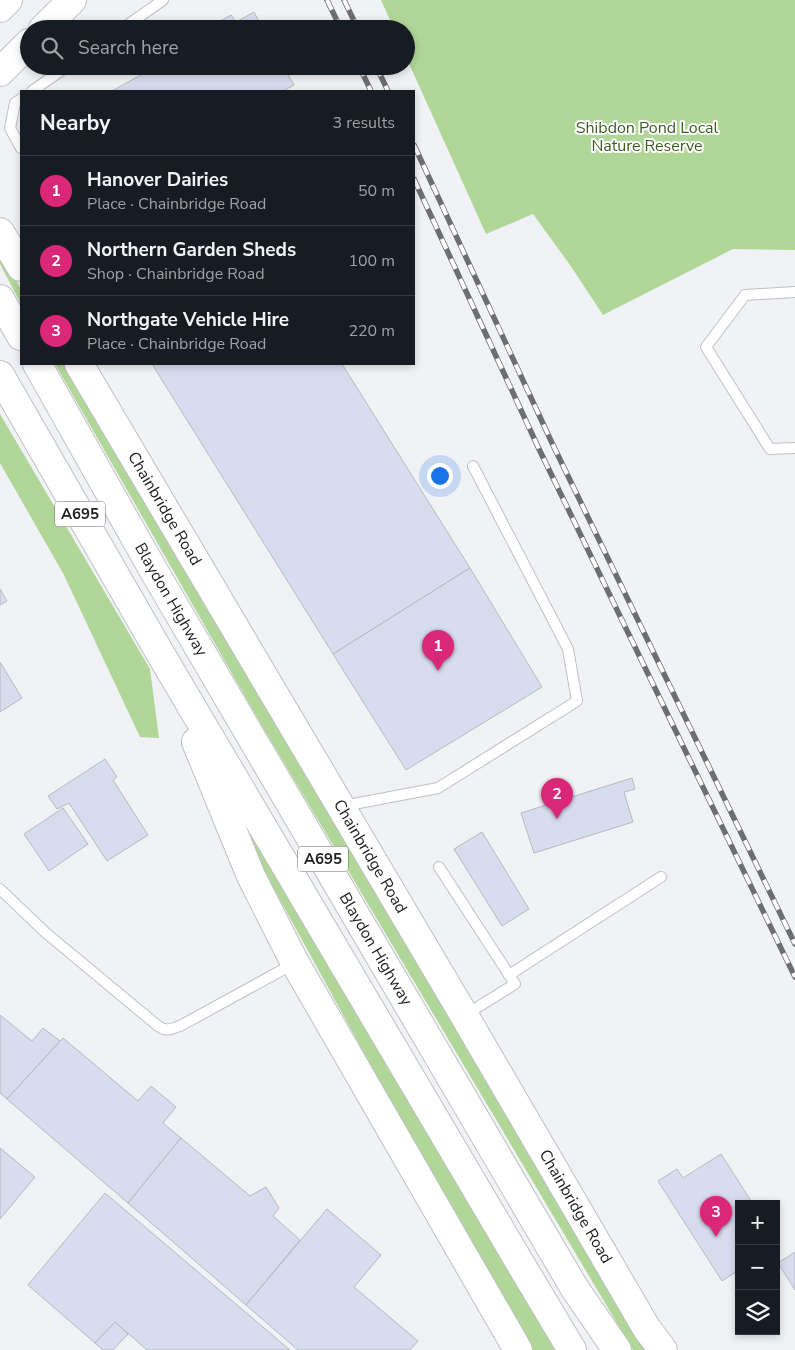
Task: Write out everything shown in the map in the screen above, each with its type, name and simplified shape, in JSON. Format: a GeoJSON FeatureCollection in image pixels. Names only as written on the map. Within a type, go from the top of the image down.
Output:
{"type":"FeatureCollection","features":[{"type":"Feature","properties":{"kind":"main road"},"geometry":{"type":"LineString","coordinates":[[0,8],[8,0]]}},
{"type":"Feature","properties":{"kind":"main road"},"geometry":{"type":"LineString","coordinates":[[52,20],[72,0]]}},
{"type":"Feature","properties":{"kind":"main road"},"geometry":{"type":"LineString","coordinates":[[0,72],[20,52]]}},
{"type":"Feature","properties":{"kind":"main road"},"geometry":{"type":"LineString","coordinates":[[0,232],[20,266]]}},
{"type":"Feature","properties":{"kind":"main road"},"geometry":{"type":"LineString","coordinates":[[0,299],[20,334]]}},
{"type":"Feature","properties":{"kind":"main road","name":"Blaydon Highway"},"geometry":{"type":"LineString","coordinates":[[38,365],[155,573],[372,943],[576,1289],[617,1350]]}},
{"type":"Feature","properties":{"kind":"main road","name":"Chainbridge Road"},"geometry":{"type":"LineString","coordinates":[[80,365],[464,1015],[647,1329],[663,1350]]}},
{"type":"Feature","properties":{"kind":"main road","name":"A695"},"geometry":{"type":"LineString","coordinates":[[0,375],[160,652],[572,1350]]}},
{"type":"Feature","properties":{"kind":"main road"},"geometry":{"type":"LineString","coordinates":[[160,652],[251,876],[296,963],[518,1350]]}},
{"type":"Feature","properties":{"kind":"lane"},"geometry":{"type":"LineString","coordinates":[[135,20],[163,0]]}},
{"type":"Feature","properties":{"kind":"lane"},"geometry":{"type":"LineString","coordinates":[[33,90],[55,75]]}},
{"type":"Feature","properties":{"kind":"lane"},"geometry":{"type":"LineString","coordinates":[[20,100],[15,103],[10,128],[20,146]]}},
{"type":"Feature","properties":{"kind":"lane"},"geometry":{"type":"LineString","coordinates":[[795,292],[745,294],[706,347],[770,449],[795,448]]}},
{"type":"Feature","properties":{"kind":"lane"},"geometry":{"type":"LineString","coordinates":[[340,806],[438,788],[577,701],[568,649],[473,466]]}},
{"type":"Feature","properties":{"kind":"lane"},"geometry":{"type":"LineString","coordinates":[[439,867],[515,984],[464,1015]]}},
{"type":"Feature","properties":{"kind":"lane"},"geometry":{"type":"LineString","coordinates":[[509,975],[661,877]]}},
{"type":"Feature","properties":{"kind":"lane"},"geometry":{"type":"LineString","coordinates":[[0,889],[46,933],[164,1030],[180,1026],[296,963]]}},
{"type":"Feature","properties":{"kind":"green space","name":"Shibdon Pond Local Nature Reserve"},"geometry":{"type":"Polygon","coordinates":[[[381,0],[795,0],[795,250],[733,249],[603,315],[533,214],[486,234],[414,75],[415,20],[390,20],[381,0]]]}},
{"type":"Feature","properties":{"kind":"green space"},"geometry":{"type":"Polygon","coordinates":[[[0,254],[20,287],[20,302],[0,264],[0,254]]]}},
{"type":"Feature","properties":{"kind":"green space"},"geometry":{"type":"Polygon","coordinates":[[[56,365],[67,365],[645,1350],[633,1350],[258,719],[56,365]]]}},
{"type":"Feature","properties":{"kind":"green space"},"geometry":{"type":"Polygon","coordinates":[[[0,414],[150,669],[159,738],[140,737],[64,575],[0,463],[0,414]]]}},
{"type":"Feature","properties":{"kind":"green space"},"geometry":{"type":"Polygon","coordinates":[[[236,802],[505,1266],[557,1350],[533,1350],[517,1323],[370,1064],[244,834],[236,802]]]}},
{"type":"Feature","properties":{"kind":"building"},"geometry":{"type":"Polygon","coordinates":[[[254,12],[258,20],[240,20],[254,12]]]}},
{"type":"Feature","properties":{"kind":"building"},"geometry":{"type":"Polygon","coordinates":[[[231,15],[235,20],[222,20],[231,15]]]}},
{"type":"Feature","properties":{"kind":"building"},"geometry":{"type":"Polygon","coordinates":[[[141,75],[288,75],[294,85],[285,90],[114,90],[141,75]]]}},
{"type":"Feature","properties":{"kind":"building"},"geometry":{"type":"Polygon","coordinates":[[[153,365],[343,365],[470,568],[333,654],[153,365]]]}},
{"type":"Feature","properties":{"kind":"building"},"geometry":{"type":"Polygon","coordinates":[[[470,568],[542,687],[406,770],[333,654],[470,568]]]}},
{"type":"Feature","properties":{"kind":"building"},"geometry":{"type":"Polygon","coordinates":[[[0,589],[7,601],[0,605],[0,589]]]}},
{"type":"Feature","properties":{"kind":"building"},"geometry":{"type":"Polygon","coordinates":[[[0,662],[22,698],[0,712],[0,662]]]}},
{"type":"Feature","properties":{"kind":"building"},"geometry":{"type":"Polygon","coordinates":[[[105,759],[117,777],[113,780],[148,835],[107,861],[69,803],[57,809],[48,796],[105,759]]]}},
{"type":"Feature","properties":{"kind":"building"},"geometry":{"type":"Polygon","coordinates":[[[632,778],[635,789],[624,792],[633,822],[534,853],[521,813],[632,778]]]}},
{"type":"Feature","properties":{"kind":"building"},"geometry":{"type":"Polygon","coordinates":[[[63,808],[88,844],[49,871],[24,834],[63,808]]]}},
{"type":"Feature","properties":{"kind":"building"},"geometry":{"type":"Polygon","coordinates":[[[482,832],[529,909],[502,926],[454,849],[482,832]]]}},
{"type":"Feature","properties":{"kind":"building"},"geometry":{"type":"Polygon","coordinates":[[[0,1015],[32,1041],[43,1028],[60,1041],[7,1099],[0,1093],[0,1015]]]}},
{"type":"Feature","properties":{"kind":"building"},"geometry":{"type":"Polygon","coordinates":[[[63,1038],[138,1101],[151,1086],[176,1107],[163,1123],[181,1138],[128,1203],[7,1099],[63,1038]]]}},
{"type":"Feature","properties":{"kind":"building"},"geometry":{"type":"Polygon","coordinates":[[[181,1138],[250,1196],[266,1187],[279,1208],[273,1216],[300,1240],[246,1305],[128,1203],[181,1138]]]}},
{"type":"Feature","properties":{"kind":"building"},"geometry":{"type":"Polygon","coordinates":[[[0,1148],[35,1177],[0,1219],[0,1148]]]}},
{"type":"Feature","properties":{"kind":"building"},"geometry":{"type":"Polygon","coordinates":[[[721,1154],[750,1200],[735,1200],[735,1273],[722,1281],[658,1181],[677,1169],[683,1178],[721,1154]]]}},
{"type":"Feature","properties":{"kind":"building"},"geometry":{"type":"Polygon","coordinates":[[[105,1193],[290,1350],[147,1350],[115,1322],[95,1343],[28,1285],[105,1193]]]}},
{"type":"Feature","properties":{"kind":"building"},"geometry":{"type":"Polygon","coordinates":[[[327,1209],[381,1255],[354,1287],[418,1341],[410,1350],[298,1350],[246,1305],[327,1209]]]}},
{"type":"Feature","properties":{"kind":"building"},"geometry":{"type":"Polygon","coordinates":[[[795,1252],[795,1290],[780,1266],[780,1262],[795,1252]]]}},
{"type":"Feature","properties":{"kind":"building"},"geometry":{"type":"Polygon","coordinates":[[[115,1322],[128,1334],[113,1350],[103,1350],[95,1343],[115,1322]]]}},
{"type":"Feature","properties":{"kind":"railway"},"geometry":{"type":"LineString","coordinates":[[327,0],[337,20]]}},
{"type":"Feature","properties":{"kind":"railway"},"geometry":{"type":"LineString","coordinates":[[344,0],[354,20]]}},
{"type":"Feature","properties":{"kind":"railway"},"geometry":{"type":"LineString","coordinates":[[363,75],[371,90]]}},
{"type":"Feature","properties":{"kind":"railway"},"geometry":{"type":"LineString","coordinates":[[380,75],[388,90]]}},
{"type":"Feature","properties":{"kind":"railway"},"geometry":{"type":"LineString","coordinates":[[415,147],[552,443],[795,944]]}},
{"type":"Feature","properties":{"kind":"railway"},"geometry":{"type":"LineString","coordinates":[[415,181],[539,449],[795,977]]}},
{"type":"Feature","properties":{"kind":"place","name":"Hanover Dairies"},"geometry":{"type":"Point","coordinates":[438,671]}},
{"type":"Feature","properties":{"kind":"place","name":"Northern Garden Sheds"},"geometry":{"type":"Point","coordinates":[557,819]}},
{"type":"Feature","properties":{"kind":"place","name":"Northgate Vehicle Hire"},"geometry":{"type":"Point","coordinates":[716,1237]}}]}
